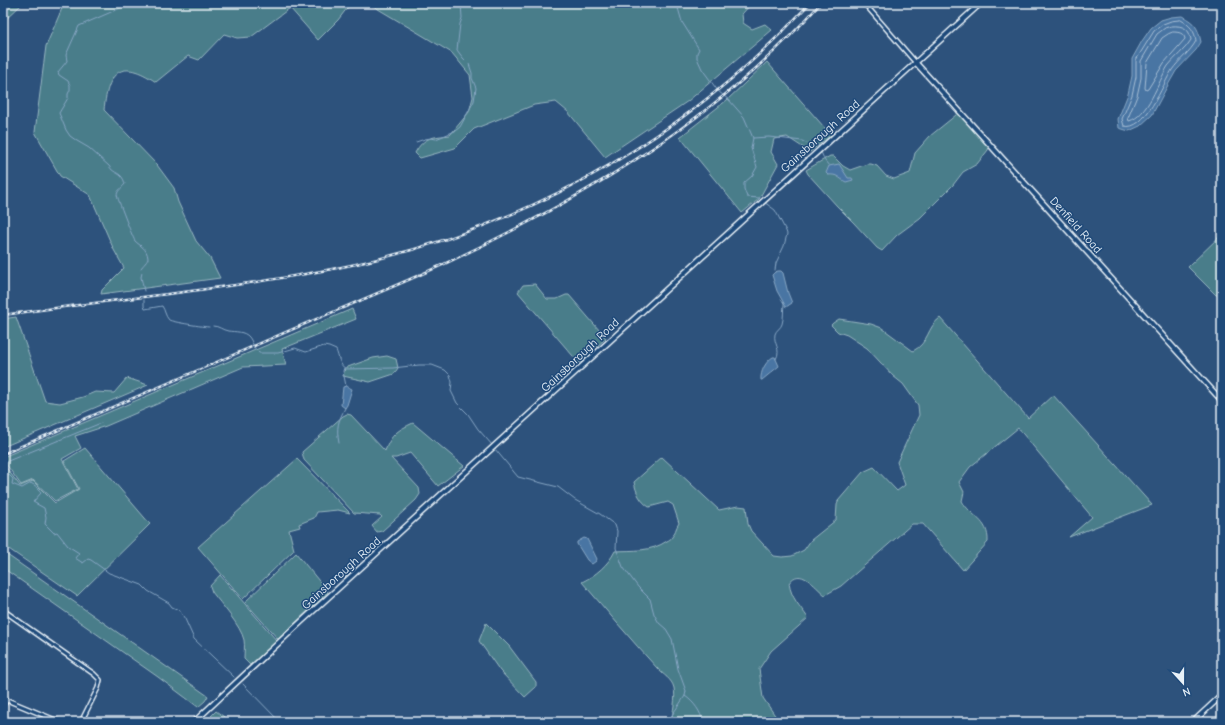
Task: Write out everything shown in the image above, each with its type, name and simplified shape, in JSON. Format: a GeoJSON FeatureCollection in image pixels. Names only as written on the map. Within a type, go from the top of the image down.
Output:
{"type":"FeatureCollection","features":[{"type":"Feature","properties":{"kind":"main road","name":"Gainsborough Road"},"geometry":{"type":"LineString","coordinates":[[194,722],[301,622],[981,3]]}},
{"type":"Feature","properties":{"kind":"main road","name":"Denfield Road"},"geometry":{"type":"LineString","coordinates":[[916,63],[1222,401]]}},
{"type":"Feature","properties":{"kind":"main road"},"geometry":{"type":"LineString","coordinates":[[1193,722],[1222,695]]}},
{"type":"Feature","properties":{"kind":"street"},"geometry":{"type":"LineString","coordinates":[[864,3],[916,63]]}},
{"type":"Feature","properties":{"kind":"street"},"geometry":{"type":"LineString","coordinates":[[3,610],[94,674],[100,680],[98,688],[81,722]]}},
{"type":"Feature","properties":{"kind":"street"},"geometry":{"type":"LineString","coordinates":[[3,695],[7,700],[58,722]]}},
{"type":"Feature","properties":{"kind":"street"},"geometry":{"type":"LineString","coordinates":[[3,706],[7,700]]}},
{"type":"Feature","properties":{"kind":"green space"},"geometry":{"type":"Polygon","coordinates":[[[3,3],[23,3],[3,22],[3,3]]]}},
{"type":"Feature","properties":{"kind":"green space"},"geometry":{"type":"Polygon","coordinates":[[[63,3],[351,3],[338,20],[318,40],[290,8],[251,37],[237,38],[224,34],[199,60],[188,56],[156,82],[134,71],[125,70],[118,72],[109,86],[104,110],[157,165],[174,188],[178,202],[196,241],[210,258],[220,278],[101,294],[102,290],[124,268],[114,250],[90,195],[60,176],[35,132],[46,46],[63,3]]]}},
{"type":"Feature","properties":{"kind":"green space"},"geometry":{"type":"Polygon","coordinates":[[[368,3],[752,3],[742,14],[743,23],[752,29],[765,24],[772,30],[688,101],[605,157],[568,112],[556,102],[534,105],[474,129],[455,148],[420,158],[415,153],[422,143],[430,138],[450,135],[469,112],[473,97],[470,75],[452,53],[368,3]]]}},
{"type":"Feature","properties":{"kind":"green space"},"geometry":{"type":"Polygon","coordinates":[[[767,62],[831,135],[810,152],[787,137],[774,139],[771,152],[778,164],[759,199],[742,213],[680,137],[727,100],[767,62]]]}},
{"type":"Feature","properties":{"kind":"green space"},"geometry":{"type":"Polygon","coordinates":[[[959,111],[982,135],[989,147],[988,150],[977,164],[963,172],[953,185],[920,218],[897,235],[882,251],[877,248],[837,206],[806,170],[830,156],[833,156],[843,166],[850,170],[871,164],[877,166],[886,176],[894,179],[910,173],[915,153],[930,136],[959,111]]]}},
{"type":"Feature","properties":{"kind":"green space"},"geometry":{"type":"Polygon","coordinates":[[[1222,234],[1222,296],[1216,295],[1188,267],[1222,234]]]}},
{"type":"Feature","properties":{"kind":"green space"},"geometry":{"type":"Polygon","coordinates":[[[535,284],[547,299],[557,299],[569,295],[606,338],[579,363],[518,292],[523,285],[535,284]]]}},
{"type":"Feature","properties":{"kind":"green space"},"geometry":{"type":"Polygon","coordinates":[[[352,309],[356,319],[282,349],[286,365],[243,367],[106,426],[75,436],[81,448],[62,459],[78,489],[55,501],[33,480],[21,485],[6,464],[3,465],[3,457],[352,309]]]}},
{"type":"Feature","properties":{"kind":"green space"},"geometry":{"type":"Polygon","coordinates":[[[16,317],[45,401],[60,403],[95,392],[114,393],[127,378],[148,385],[3,447],[3,319],[16,317]]]}},
{"type":"Feature","properties":{"kind":"green space"},"geometry":{"type":"Polygon","coordinates":[[[940,318],[1028,418],[1053,395],[1152,505],[1069,537],[1092,517],[1018,428],[970,467],[959,482],[964,492],[962,501],[983,524],[988,535],[988,542],[963,570],[923,524],[912,524],[841,586],[825,595],[803,577],[793,578],[789,583],[790,588],[796,602],[808,618],[771,651],[759,669],[763,698],[779,722],[703,722],[700,720],[697,722],[671,722],[675,696],[673,685],[582,582],[601,569],[609,561],[615,551],[649,549],[661,545],[672,538],[679,523],[673,505],[668,502],[649,507],[639,496],[634,482],[662,457],[719,510],[738,506],[746,507],[748,524],[751,531],[774,556],[792,556],[804,550],[811,540],[836,520],[838,501],[863,472],[874,467],[897,491],[905,485],[897,462],[919,415],[918,405],[903,384],[893,376],[867,348],[847,335],[838,332],[831,325],[839,319],[871,324],[882,328],[913,351],[922,344],[933,326],[940,318]]]}},
{"type":"Feature","properties":{"kind":"green space"},"geometry":{"type":"Polygon","coordinates":[[[387,356],[396,359],[398,368],[394,374],[370,382],[343,376],[345,368],[373,358],[387,356]]]}},
{"type":"Feature","properties":{"kind":"green space"},"geometry":{"type":"Polygon","coordinates":[[[347,414],[351,415],[385,451],[390,440],[396,433],[413,423],[464,466],[438,486],[410,453],[396,458],[391,458],[419,488],[420,494],[416,500],[382,531],[377,532],[372,526],[382,517],[380,515],[354,513],[304,460],[302,452],[347,414]]]}},
{"type":"Feature","properties":{"kind":"green space"},"geometry":{"type":"Polygon","coordinates":[[[85,448],[150,524],[77,596],[3,545],[3,467],[5,466],[20,486],[33,481],[55,503],[79,489],[64,461],[85,448]]]}},
{"type":"Feature","properties":{"kind":"green space"},"geometry":{"type":"Polygon","coordinates":[[[297,459],[350,513],[338,510],[317,512],[314,518],[299,524],[300,527],[289,530],[294,550],[243,599],[198,547],[297,459]]]}},
{"type":"Feature","properties":{"kind":"green space"},"geometry":{"type":"Polygon","coordinates":[[[3,552],[208,696],[205,701],[198,707],[158,677],[3,568],[3,552]]]}},
{"type":"Feature","properties":{"kind":"green space"},"geometry":{"type":"Polygon","coordinates":[[[296,553],[328,592],[278,639],[245,602],[296,553]]]}},
{"type":"Feature","properties":{"kind":"green space"},"geometry":{"type":"Polygon","coordinates":[[[220,575],[277,641],[250,665],[244,659],[244,640],[239,628],[212,592],[210,586],[220,575]]]}},
{"type":"Feature","properties":{"kind":"green space"},"geometry":{"type":"Polygon","coordinates":[[[486,623],[509,646],[536,682],[536,687],[525,697],[500,671],[479,641],[486,623]]]}},
{"type":"Feature","properties":{"kind":"green space"},"geometry":{"type":"Polygon","coordinates":[[[216,711],[231,722],[220,722],[211,716],[216,711]]]}},
{"type":"Feature","properties":{"kind":"water"},"geometry":{"type":"Polygon","coordinates":[[[1182,16],[1195,26],[1199,33],[1201,42],[1196,50],[1176,71],[1152,115],[1140,126],[1129,131],[1119,128],[1118,119],[1128,94],[1132,76],[1132,59],[1142,41],[1151,28],[1161,20],[1182,16]]]}},
{"type":"Feature","properties":{"kind":"water"},"geometry":{"type":"Polygon","coordinates":[[[839,164],[848,178],[852,178],[853,180],[846,182],[836,176],[828,175],[826,173],[829,166],[839,164]]]}},
{"type":"Feature","properties":{"kind":"water"},"geometry":{"type":"Polygon","coordinates":[[[778,271],[783,273],[792,303],[786,307],[777,291],[772,275],[778,271]]]}},
{"type":"Feature","properties":{"kind":"water"},"geometry":{"type":"Polygon","coordinates":[[[773,357],[775,357],[779,366],[761,380],[761,374],[764,367],[773,357]]]}},
{"type":"Feature","properties":{"kind":"water"},"geometry":{"type":"Polygon","coordinates":[[[346,386],[352,389],[345,408],[341,405],[343,387],[346,386]]]}},
{"type":"Feature","properties":{"kind":"water"},"geometry":{"type":"Polygon","coordinates":[[[584,538],[587,539],[597,559],[592,564],[587,560],[577,544],[577,542],[584,538]]]}},
{"type":"Feature","properties":{"kind":"waterway"},"geometry":{"type":"LineString","coordinates":[[129,3],[79,26],[66,55],[67,61],[58,72],[59,75],[68,81],[70,85],[68,98],[59,113],[70,136],[89,148],[124,180],[125,184],[117,194],[135,241],[145,250],[148,258],[141,268]]}},
{"type":"Feature","properties":{"kind":"waterway"},"geometry":{"type":"LineString","coordinates":[[416,142],[431,138],[436,139],[455,131],[460,127],[474,101],[476,88],[472,78],[472,73],[469,64],[457,50],[462,18],[461,3]]}},
{"type":"Feature","properties":{"kind":"waterway"},"geometry":{"type":"LineString","coordinates":[[670,3],[678,8],[682,22],[699,49],[697,58],[702,69],[718,91],[729,100],[744,117],[753,138],[751,148],[757,167],[752,176],[744,183],[744,189],[747,197],[759,198],[761,200]]}},
{"type":"Feature","properties":{"kind":"waterway"},"geometry":{"type":"LineString","coordinates":[[753,138],[769,137],[802,141],[818,145],[819,149]]}},
{"type":"Feature","properties":{"kind":"waterway"},"geometry":{"type":"LineString","coordinates":[[821,152],[829,166]]}},
{"type":"Feature","properties":{"kind":"waterway"},"geometry":{"type":"LineString","coordinates":[[764,202],[775,210],[787,234],[784,246],[776,263],[775,270]]}},
{"type":"Feature","properties":{"kind":"waterway"},"geometry":{"type":"LineString","coordinates":[[142,273],[141,277],[144,291]]}},
{"type":"Feature","properties":{"kind":"waterway"},"geometry":{"type":"LineString","coordinates":[[144,300],[145,309],[162,306],[169,320],[209,327]]}},
{"type":"Feature","properties":{"kind":"waterway"},"geometry":{"type":"LineString","coordinates":[[776,359],[778,349],[775,341],[775,334],[782,324],[784,304]]}},
{"type":"Feature","properties":{"kind":"waterway"},"geometry":{"type":"LineString","coordinates":[[213,326],[247,335],[259,353],[278,353],[295,348],[306,352],[324,346],[336,350],[341,363],[346,369],[432,365],[445,370],[450,375],[452,382],[451,391],[457,403],[468,414],[478,429],[493,446]]}},
{"type":"Feature","properties":{"kind":"waterway"},"geometry":{"type":"LineString","coordinates":[[344,368],[343,371],[346,386]]}},
{"type":"Feature","properties":{"kind":"waterway"},"geometry":{"type":"LineString","coordinates":[[339,443],[338,425],[345,408]]}},
{"type":"Feature","properties":{"kind":"waterway"},"geometry":{"type":"LineString","coordinates":[[3,463],[101,423]]}},
{"type":"Feature","properties":{"kind":"waterway"},"geometry":{"type":"LineString","coordinates":[[495,449],[518,477],[558,487],[575,500],[600,514],[615,525],[617,531],[616,548],[623,567],[638,587],[650,599],[654,614],[659,623],[666,629],[672,639],[678,669],[686,691],[685,696],[672,715],[670,722]]}},
{"type":"Feature","properties":{"kind":"waterway"},"geometry":{"type":"LineString","coordinates":[[3,474],[9,475],[13,479],[12,484],[22,488],[31,483],[37,487],[41,493],[33,502],[44,508],[46,517],[45,524],[54,533],[57,532],[68,546],[79,553],[75,558],[83,563],[88,559],[91,560],[109,573],[142,585],[148,591],[179,610],[194,639],[234,677]]}},
{"type":"Feature","properties":{"kind":"waterway"},"geometry":{"type":"LineString","coordinates":[[243,684],[280,722]]}},
{"type":"Feature","properties":{"kind":"waterway"},"geometry":{"type":"LineString","coordinates":[[685,696],[697,708],[703,722]]}},
{"type":"Feature","properties":{"kind":"railway"},"geometry":{"type":"LineString","coordinates":[[3,315],[278,279],[328,270],[378,259],[440,241],[499,219],[557,193],[613,163],[667,129],[717,90],[765,48],[810,3]]}},
{"type":"Feature","properties":{"kind":"railway"},"geometry":{"type":"LineString","coordinates":[[3,454],[442,265],[495,240],[546,213],[596,184],[693,120],[738,84],[781,45],[821,3]]}}]}
